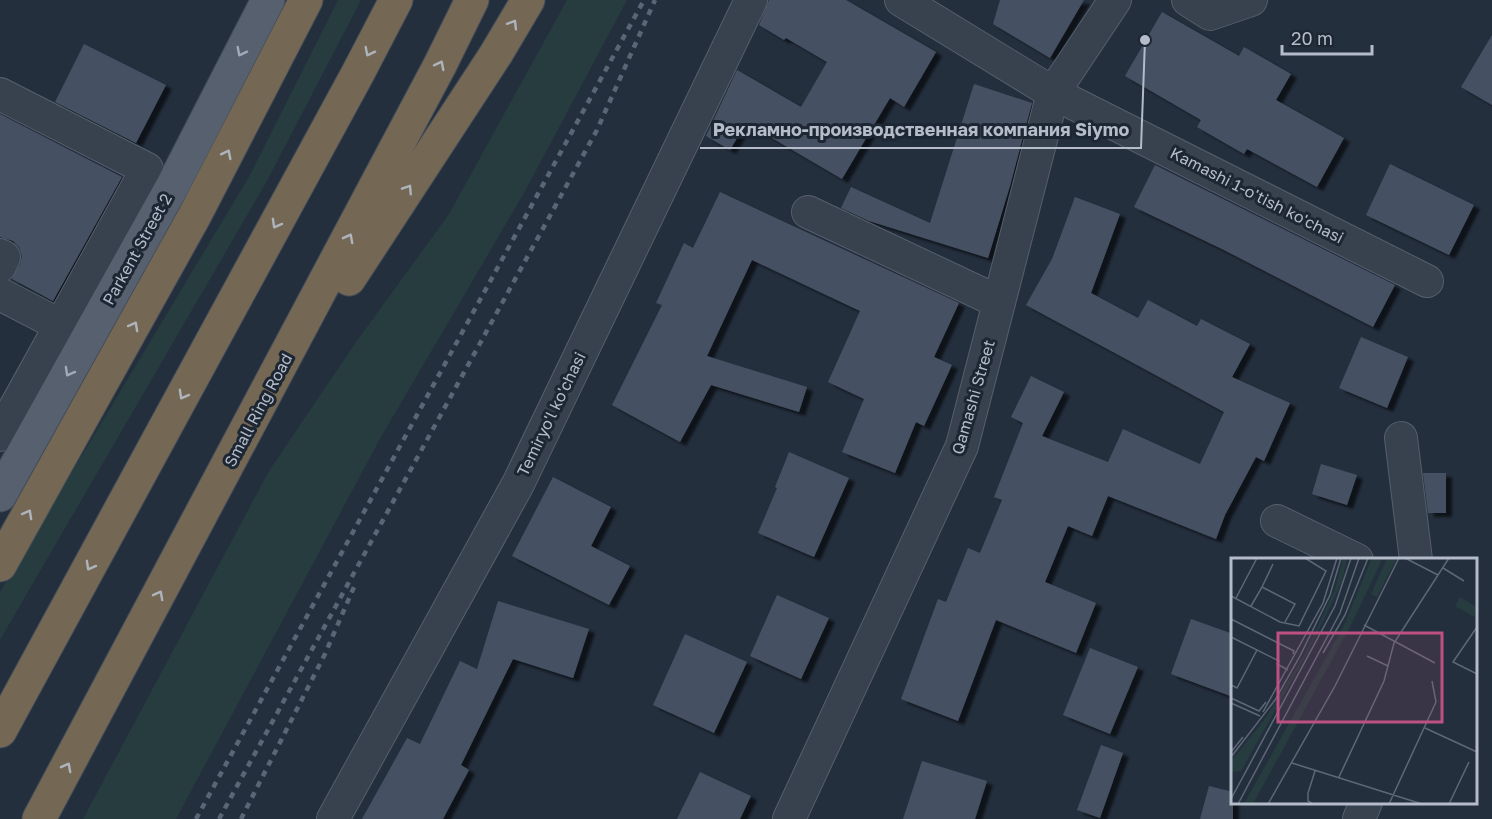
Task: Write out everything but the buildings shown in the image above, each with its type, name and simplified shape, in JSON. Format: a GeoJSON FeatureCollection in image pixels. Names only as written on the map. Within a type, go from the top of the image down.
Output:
{"type":"FeatureCollection","features":[{"type":"Feature","properties":{"kind":"highway"},"geometry":{"type":"LineString","coordinates":[[0,565],[195,215],[306,0]]}},
{"type":"Feature","properties":{"kind":"highway"},"geometry":{"type":"LineString","coordinates":[[0,731],[396,0]]}},
{"type":"Feature","properties":{"kind":"highway","name":"Small Ring Road"},"geometry":{"type":"LineString","coordinates":[[39,819],[441,65],[472,0]]}},
{"type":"Feature","properties":{"kind":"highway"},"geometry":{"type":"LineString","coordinates":[[238,448],[471,93],[528,0]]}},
{"type":"Feature","properties":{"kind":"main road","name":"Parkent Street 2"},"geometry":{"type":"LineString","coordinates":[[0,495],[173,185],[268,0]]}},
{"type":"Feature","properties":{"kind":"street","name":"Temiryo'l ko'chasi"},"geometry":{"type":"LineString","coordinates":[[333,819],[518,484],[751,0]]}},
{"type":"Feature","properties":{"kind":"street","name":"Kamashi 1-o'tish ko'chasi"},"geometry":{"type":"LineString","coordinates":[[902,0],[1053,93],[1427,280]]}},
{"type":"Feature","properties":{"kind":"street","name":"Qamashi Street"},"geometry":{"type":"LineString","coordinates":[[789,819],[962,446],[1053,93],[1115,0]]}},
{"type":"Feature","properties":{"kind":"street"},"geometry":{"type":"LineString","coordinates":[[1188,0],[1210,14],[1251,0]]}},
{"type":"Feature","properties":{"kind":"street"},"geometry":{"type":"LineString","coordinates":[[0,94],[147,169],[0,435]]}},
{"type":"Feature","properties":{"kind":"street"},"geometry":{"type":"LineString","coordinates":[[808,212],[999,303]]}},
{"type":"Feature","properties":{"kind":"street"},"geometry":{"type":"LineString","coordinates":[[0,255],[4,257],[0,266]]}},
{"type":"Feature","properties":{"kind":"street"},"geometry":{"type":"LineString","coordinates":[[0,294],[118,354]]}},
{"type":"Feature","properties":{"kind":"street"},"geometry":{"type":"LineString","coordinates":[[1401,438],[1416,558]]}},
{"type":"Feature","properties":{"kind":"street"},"geometry":{"type":"LineString","coordinates":[[1277,520],[1353,558]]}},
{"type":"Feature","properties":{"kind":"street"},"geometry":{"type":"LineString","coordinates":[[1359,819],[1365,804]]}},
{"type":"Feature","properties":{"kind":"green space"},"geometry":{"type":"Polygon","coordinates":[[[338,0],[361,0],[267,181],[0,640],[0,592],[250,175],[338,0]]]}},
{"type":"Feature","properties":{"kind":"green space"},"geometry":{"type":"Polygon","coordinates":[[[567,0],[627,0],[524,193],[381,437],[176,819],[83,819],[269,471],[356,342],[449,214],[567,0]]]}},
{"type":"Feature","properties":{"kind":"railway"},"geometry":{"type":"LineString","coordinates":[[196,819],[644,0]]}},
{"type":"Feature","properties":{"kind":"railway"},"geometry":{"type":"LineString","coordinates":[[219,819],[597,130],[655,0]]}},
{"type":"Feature","properties":{"kind":"railway"},"geometry":{"type":"LineString","coordinates":[[241,819],[325,654],[354,587]]}},
{"type":"Feature","properties":{"kind":"place","name":"Рекламно-производственная компания Siymo"},"geometry":{"type":"Point","coordinates":[1145,40]}}]}
